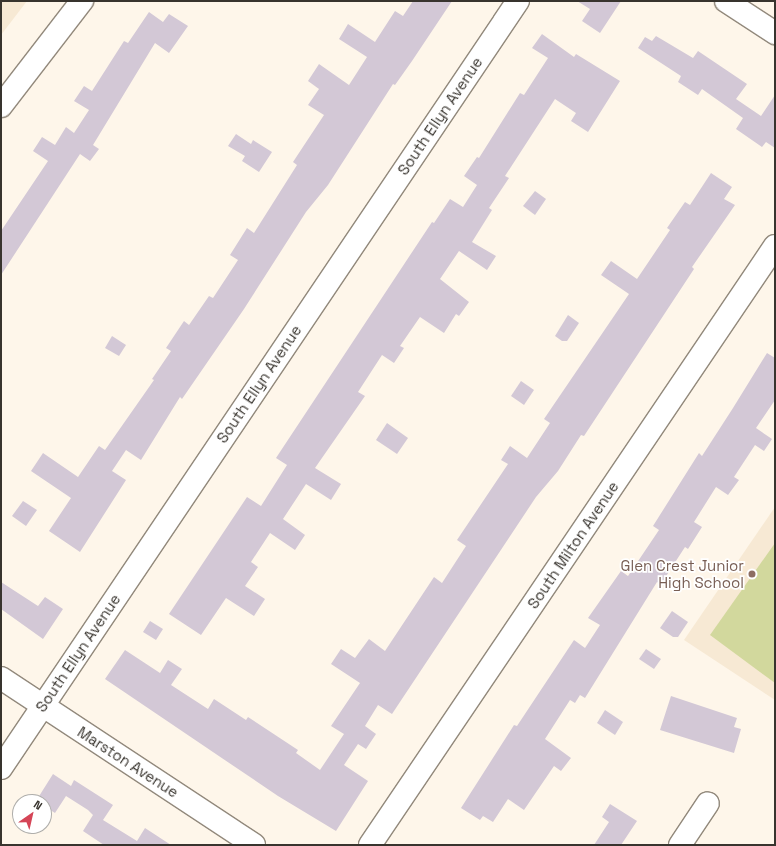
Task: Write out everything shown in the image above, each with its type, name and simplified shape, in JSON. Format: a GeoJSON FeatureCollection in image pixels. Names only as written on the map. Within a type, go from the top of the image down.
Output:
{"type":"FeatureCollection","features":[{"type":"Feature","properties":{"kind":"street"},"geometry":{"type":"LineString","coordinates":[[1,106],[82,1]]}},
{"type":"Feature","properties":{"kind":"street","name":"South Ellyn Avenue"},"geometry":{"type":"LineString","coordinates":[[1,768],[518,1]]}},
{"type":"Feature","properties":{"kind":"street"},"geometry":{"type":"LineString","coordinates":[[726,1],[775,33]]}},
{"type":"Feature","properties":{"kind":"street","name":"South Milton Avenue"},"geometry":{"type":"LineString","coordinates":[[370,845],[775,246]]}},
{"type":"Feature","properties":{"kind":"street","name":"Marston Avenue"},"geometry":{"type":"LineString","coordinates":[[1,678],[254,845]]}},
{"type":"Feature","properties":{"kind":"street"},"geometry":{"type":"LineString","coordinates":[[680,845],[708,804]]}},
{"type":"Feature","properties":{"kind":"shaded area"},"geometry":{"type":"Polygon","coordinates":[[[1,1],[27,1],[1,35],[1,1]]]}},
{"type":"Feature","properties":{"kind":"shaded area","name":"Glen Crest Junior High School"},"geometry":{"type":"Polygon","coordinates":[[[775,507],[775,700],[684,640],[775,507]]]}},
{"type":"Feature","properties":{"kind":"green space"},"geometry":{"type":"Polygon","coordinates":[[[775,543],[775,683],[710,635],[775,543]]]}},
{"type":"Feature","properties":{"kind":"building"},"geometry":{"type":"Polygon","coordinates":[[[413,1],[452,1],[395,85],[393,84],[328,185],[306,212],[244,309],[182,399],[180,397],[141,460],[126,450],[112,471],[126,480],[80,552],[49,531],[71,498],[31,471],[43,453],[78,477],[99,446],[105,450],[154,380],[152,379],[171,351],[166,348],[184,321],[189,325],[209,296],[213,298],[238,260],[230,255],[247,228],[254,233],[297,165],[293,162],[324,115],[308,105],[319,89],[308,81],[319,64],[349,85],[367,57],[339,39],[348,24],[375,42],[395,11],[403,16],[413,1]]]}},
{"type":"Feature","properties":{"kind":"building"},"geometry":{"type":"Polygon","coordinates":[[[577,1],[621,1],[600,33],[582,21],[590,9],[577,1]]]}},
{"type":"Feature","properties":{"kind":"building"},"geometry":{"type":"Polygon","coordinates":[[[149,12],[163,22],[169,14],[188,26],[169,53],[155,43],[93,145],[99,149],[90,161],[80,154],[1,275],[1,231],[48,161],[33,151],[42,137],[55,145],[66,127],[74,133],[89,110],[74,101],[84,86],[92,91],[124,41],[128,43],[149,12]]]}},
{"type":"Feature","properties":{"kind":"building"},"geometry":{"type":"Polygon","coordinates":[[[542,34],[574,57],[576,54],[620,81],[588,132],[571,121],[576,113],[555,99],[505,176],[509,178],[489,208],[492,210],[472,242],[496,256],[487,270],[459,251],[440,279],[469,302],[459,316],[456,314],[444,333],[420,317],[400,346],[404,348],[394,363],[382,355],[358,392],[365,396],[315,468],[341,484],[331,500],[306,484],[283,519],[305,535],[295,550],[270,533],[251,562],[258,567],[245,586],[265,599],[254,616],[226,598],[201,635],[169,614],[247,497],[261,506],[287,465],[276,458],[432,222],[434,223],[450,199],[463,207],[477,185],[464,176],[477,157],[479,158],[520,93],[524,95],[548,58],[532,48],[542,34]]]}},
{"type":"Feature","properties":{"kind":"building"},"geometry":{"type":"Polygon","coordinates":[[[656,36],[693,58],[698,51],[747,84],[736,99],[761,116],[775,95],[775,148],[766,142],[762,147],[736,129],[743,118],[702,89],[698,95],[678,82],[681,76],[638,48],[645,37],[652,41],[656,36]]]}},
{"type":"Feature","properties":{"kind":"building"},"geometry":{"type":"Polygon","coordinates":[[[236,134],[251,144],[253,140],[272,152],[259,172],[242,161],[245,156],[228,146],[236,134]]]}},
{"type":"Feature","properties":{"kind":"building"},"geometry":{"type":"Polygon","coordinates":[[[711,173],[732,187],[724,199],[735,205],[692,267],[694,269],[584,436],[581,435],[558,471],[536,497],[392,714],[378,705],[365,726],[376,734],[366,749],[358,744],[344,765],[368,781],[336,831],[278,796],[105,679],[125,650],[160,673],[168,660],[182,669],[171,685],[208,709],[214,699],[246,720],[248,717],[298,750],[296,753],[320,770],[344,734],[331,726],[360,683],[331,664],[341,649],[355,658],[369,639],[385,651],[434,577],[442,583],[466,546],[457,540],[508,464],[501,460],[510,446],[527,458],[550,423],[544,419],[629,294],[601,275],[611,261],[637,279],[670,230],[667,228],[685,202],[690,205],[711,173]]]}},
{"type":"Feature","properties":{"kind":"building"},"geometry":{"type":"Polygon","coordinates":[[[535,191],[546,199],[535,215],[523,206],[535,191]]]}},
{"type":"Feature","properties":{"kind":"building"},"geometry":{"type":"Polygon","coordinates":[[[568,315],[579,323],[567,341],[562,341],[555,336],[568,315]]]}},
{"type":"Feature","properties":{"kind":"building"},"geometry":{"type":"Polygon","coordinates":[[[112,336],[126,345],[119,356],[105,348],[112,336]]]}},
{"type":"Feature","properties":{"kind":"building"},"geometry":{"type":"Polygon","coordinates":[[[767,353],[775,358],[775,400],[756,428],[772,439],[764,451],[755,445],[734,477],[739,480],[728,495],[716,487],[694,522],[702,527],[688,549],[685,547],[661,584],[657,582],[585,698],[580,695],[575,703],[570,700],[545,739],[571,758],[561,771],[554,766],[524,810],[508,799],[493,822],[483,816],[480,820],[461,808],[514,725],[517,726],[574,640],[585,648],[600,625],[588,618],[621,571],[628,576],[659,530],[653,526],[699,453],[702,456],[767,353]]]}},
{"type":"Feature","properties":{"kind":"building"},"geometry":{"type":"Polygon","coordinates":[[[521,381],[534,390],[524,405],[511,396],[521,381]]]}},
{"type":"Feature","properties":{"kind":"building"},"geometry":{"type":"Polygon","coordinates":[[[387,423],[408,438],[397,454],[376,440],[387,423]]]}},
{"type":"Feature","properties":{"kind":"building"},"geometry":{"type":"Polygon","coordinates":[[[23,501],[37,510],[26,526],[12,516],[23,501]]]}},
{"type":"Feature","properties":{"kind":"building"},"geometry":{"type":"Polygon","coordinates":[[[1,582],[38,606],[45,597],[63,609],[43,639],[1,609],[1,582]]]}},
{"type":"Feature","properties":{"kind":"building"},"geometry":{"type":"Polygon","coordinates":[[[672,611],[688,622],[678,637],[673,637],[660,628],[672,611]]]}},
{"type":"Feature","properties":{"kind":"building"},"geometry":{"type":"Polygon","coordinates":[[[150,621],[163,629],[156,640],[143,632],[150,621]]]}},
{"type":"Feature","properties":{"kind":"building"},"geometry":{"type":"Polygon","coordinates":[[[646,649],[661,659],[654,669],[639,659],[646,649]]]}},
{"type":"Feature","properties":{"kind":"building"},"geometry":{"type":"Polygon","coordinates":[[[671,696],[737,718],[734,727],[741,729],[734,753],[660,730],[671,696]]]}},
{"type":"Feature","properties":{"kind":"building"},"geometry":{"type":"Polygon","coordinates":[[[605,710],[623,722],[615,735],[597,723],[605,710]]]}},
{"type":"Feature","properties":{"kind":"building"},"geometry":{"type":"Polygon","coordinates":[[[53,774],[71,786],[74,780],[113,805],[103,820],[137,841],[145,828],[171,845],[104,845],[83,831],[93,815],[88,810],[66,796],[55,813],[52,811],[52,794],[40,794],[53,774]]]}},
{"type":"Feature","properties":{"kind":"building"},"geometry":{"type":"Polygon","coordinates":[[[610,804],[637,821],[621,845],[594,845],[609,822],[602,817],[610,804]]]}},
{"type":"Feature","properties":{"kind":"place","name":"Glen Crest Junior High School"},"geometry":{"type":"Point","coordinates":[752,574]}}]}
